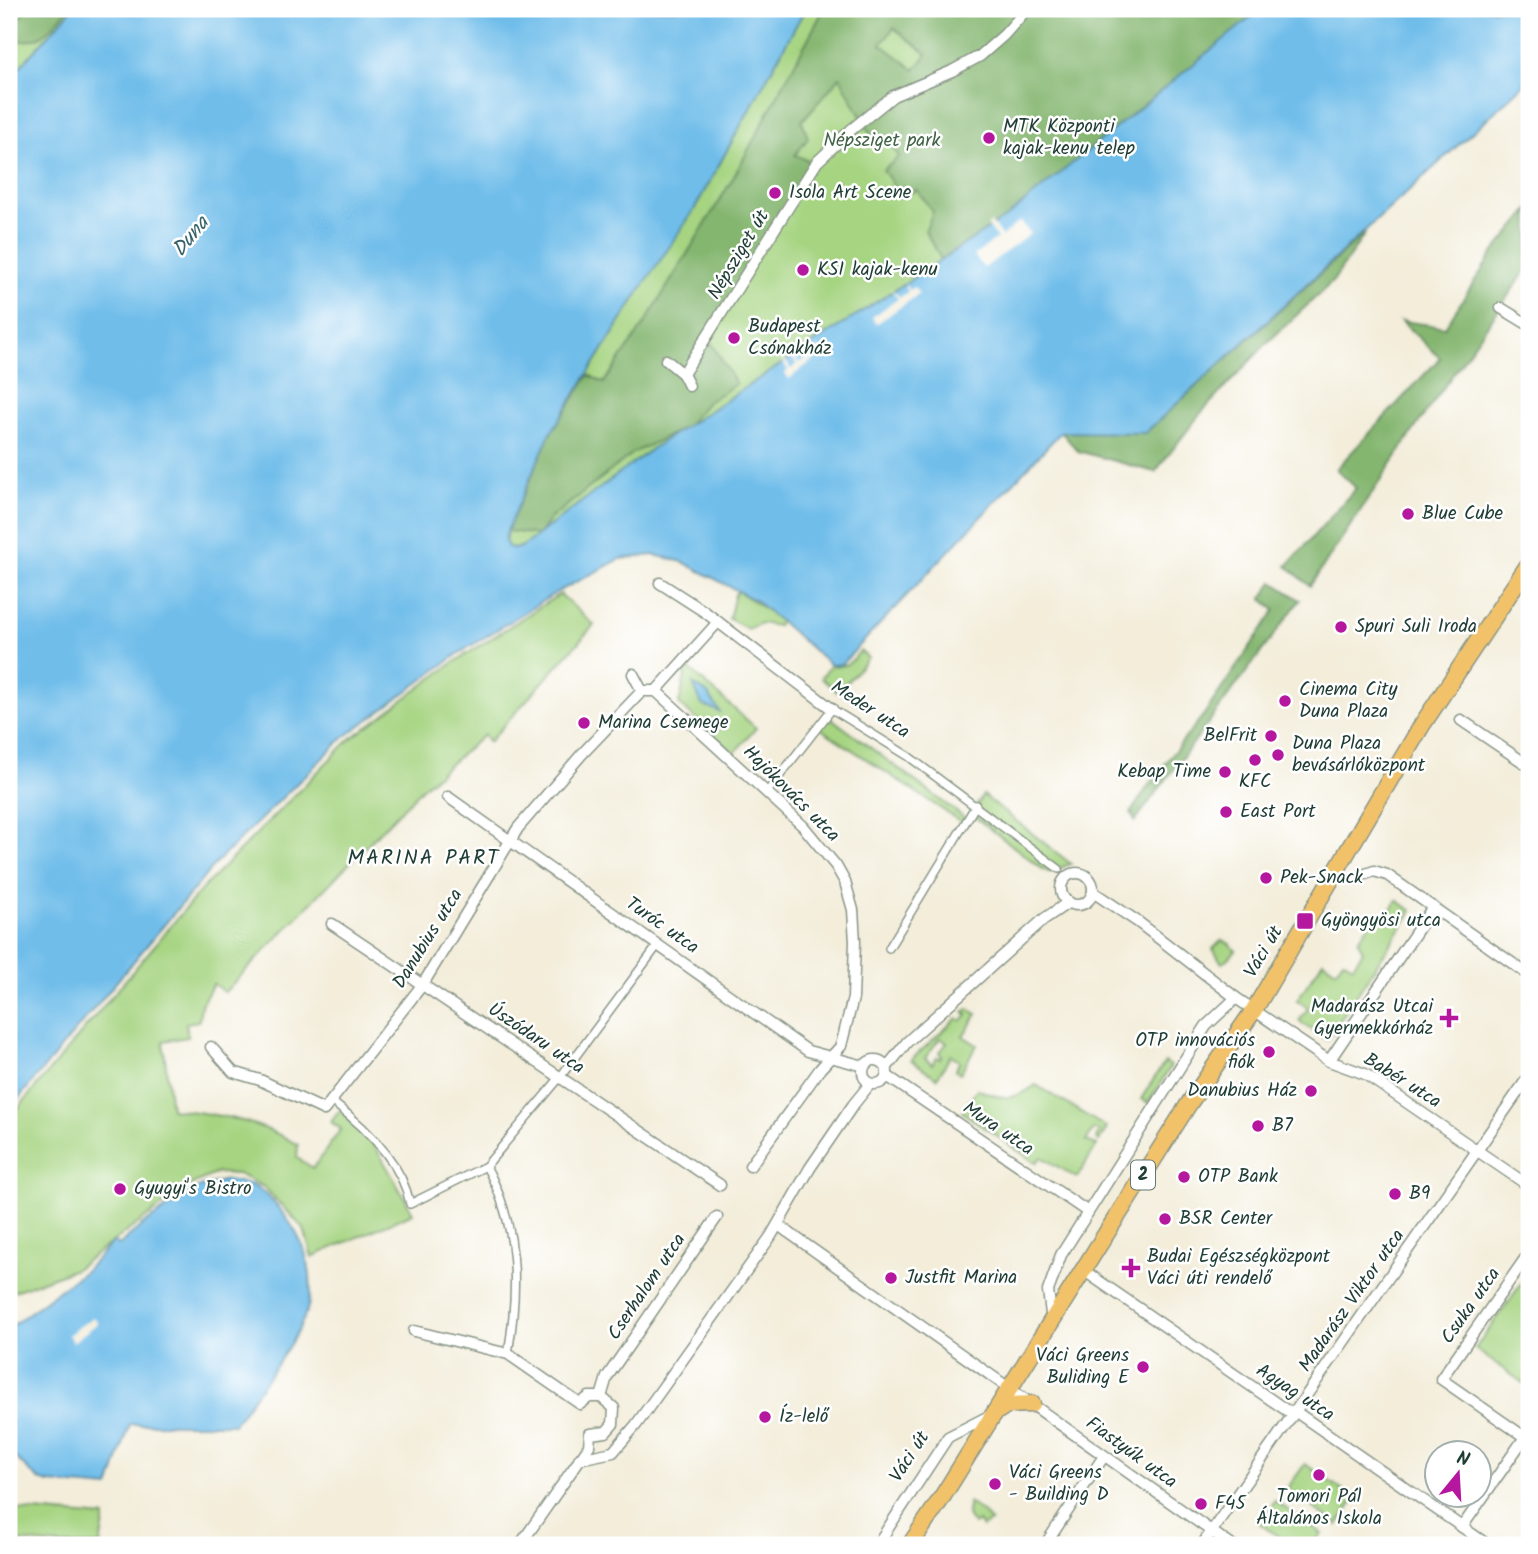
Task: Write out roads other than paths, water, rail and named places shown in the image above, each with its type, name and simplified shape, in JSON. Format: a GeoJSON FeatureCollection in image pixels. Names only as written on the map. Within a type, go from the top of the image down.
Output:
{"type":"FeatureCollection","features":[{"type":"Feature","properties":{"kind":"main road","name":"Váci út"},"geometry":{"type":"LineString","coordinates":[[910,1545],[1190,1102],[1254,1010],[1422,725],[1529,564]]}},
{"type":"Feature","properties":{"kind":"main road"},"geometry":{"type":"LineString","coordinates":[[996,1412],[1007,1405],[1031,1404]]}},
{"type":"Feature","properties":{"kind":"street","name":"Népsziget út"},"geometry":{"type":"LineString","coordinates":[[683,374],[817,162],[893,96],[953,71],[980,55],[1004,35],[1027,9]]}},
{"type":"Feature","properties":{"kind":"street"},"geometry":{"type":"LineString","coordinates":[[1501,309],[1529,325]]}},
{"type":"Feature","properties":{"kind":"street"},"geometry":{"type":"LineString","coordinates":[[666,360],[683,374],[689,386]]}},
{"type":"Feature","properties":{"kind":"street","name":"Meder utca"},"geometry":{"type":"LineString","coordinates":[[660,583],[718,622],[832,709],[908,756],[1059,869]]}},
{"type":"Feature","properties":{"kind":"street"},"geometry":{"type":"LineString","coordinates":[[633,674],[642,691],[656,691],[718,622]]}},
{"type":"Feature","properties":{"kind":"street","name":"Danubius utca"},"geometry":{"type":"LineString","coordinates":[[211,1047],[233,1072],[260,1080],[324,1110],[424,984],[518,828],[582,754],[642,691]]}},
{"type":"Feature","properties":{"kind":"street","name":"Hajókovács utca"},"geometry":{"type":"LineString","coordinates":[[656,691],[767,792],[824,849],[845,882],[850,896],[855,934],[853,998],[841,1046],[829,1058]]}},
{"type":"Feature","properties":{"kind":"street"},"geometry":{"type":"LineString","coordinates":[[767,792],[832,709]]}},
{"type":"Feature","properties":{"kind":"street"},"geometry":{"type":"LineString","coordinates":[[1461,720],[1529,766]]}},
{"type":"Feature","properties":{"kind":"street","name":"Turóc utca"},"geometry":{"type":"LineString","coordinates":[[447,797],[808,1051],[864,1066]]}},
{"type":"Feature","properties":{"kind":"street"},"geometry":{"type":"LineString","coordinates":[[889,948],[976,805]]}},
{"type":"Feature","properties":{"kind":"street"},"geometry":{"type":"LineString","coordinates":[[1363,875],[1374,871],[1387,875],[1529,975]]}},
{"type":"Feature","properties":{"kind":"street"},"geometry":{"type":"LineString","coordinates":[[1066,899],[1063,882],[1073,874],[1087,877],[1091,881],[1091,895]]}},
{"type":"Feature","properties":{"kind":"street"},"geometry":{"type":"LineString","coordinates":[[1091,895],[1138,922],[1254,1010]]}},
{"type":"Feature","properties":{"kind":"street"},"geometry":{"type":"LineString","coordinates":[[1066,899],[1078,905],[1091,895]]}},
{"type":"Feature","properties":{"kind":"street"},"geometry":{"type":"LineString","coordinates":[[867,1081],[882,1083],[885,1068],[907,1042],[1066,899]]}},
{"type":"Feature","properties":{"kind":"street"},"geometry":{"type":"LineString","coordinates":[[1329,1061],[1433,907]]}},
{"type":"Feature","properties":{"kind":"street","name":"Úszódaru utca"},"geometry":{"type":"LineString","coordinates":[[332,924],[720,1185]]}},
{"type":"Feature","properties":{"kind":"street"},"geometry":{"type":"LineString","coordinates":[[331,1101],[354,1118],[379,1145],[394,1168],[410,1204],[486,1166],[561,1076],[658,945]]}},
{"type":"Feature","properties":{"kind":"street","name":"Váci út"},"geometry":{"type":"LineString","coordinates":[[1052,1322],[1048,1291],[1061,1255],[1206,1026],[1236,998]]}},
{"type":"Feature","properties":{"kind":"street","name":"Babér utca"},"geometry":{"type":"LineString","coordinates":[[1254,1010],[1329,1061],[1365,1074],[1529,1186]]}},
{"type":"Feature","properties":{"kind":"street"},"geometry":{"type":"LineString","coordinates":[[750,1166],[829,1058]]}},
{"type":"Feature","properties":{"kind":"street"},"geometry":{"type":"LineString","coordinates":[[579,1459],[613,1452],[631,1431],[778,1226],[810,1168],[867,1081],[864,1066],[873,1060],[885,1068]]}},
{"type":"Feature","properties":{"kind":"street","name":"Mura utca"},"geometry":{"type":"LineString","coordinates":[[885,1068],[1088,1212]]}},
{"type":"Feature","properties":{"kind":"street","name":"Madarász Viktor utca"},"geometry":{"type":"LineString","coordinates":[[1202,1545],[1529,1076]]}},
{"type":"Feature","properties":{"kind":"street"},"geometry":{"type":"LineString","coordinates":[[486,1166],[500,1191],[515,1260],[516,1285],[508,1354]]}},
{"type":"Feature","properties":{"kind":"street","name":"Cserhalom utca"},"geometry":{"type":"LineString","coordinates":[[601,1396],[607,1377],[717,1217]]}},
{"type":"Feature","properties":{"kind":"street","name":"Fiastyúk utca"},"geometry":{"type":"LineString","coordinates":[[778,1226],[1231,1545]]}},
{"type":"Feature","properties":{"kind":"street","name":"Csuka utca"},"geometry":{"type":"LineString","coordinates":[[1527,1438],[1441,1379],[1529,1253]]}},
{"type":"Feature","properties":{"kind":"street","name":"Agyag utca"},"geometry":{"type":"LineString","coordinates":[[1083,1270],[1286,1409],[1296,1412],[1488,1545]]}},
{"type":"Feature","properties":{"kind":"street"},"geometry":{"type":"LineString","coordinates":[[414,1331],[508,1354],[580,1404],[589,1397],[601,1396],[611,1403],[615,1413],[610,1429],[601,1434],[590,1434],[589,1446],[520,1545]]}},
{"type":"Feature","properties":{"kind":"street","name":"Váci út"},"geometry":{"type":"LineString","coordinates":[[877,1545],[948,1437],[996,1412]]}},
{"type":"Feature","properties":{"kind":"street"},"geometry":{"type":"LineString","coordinates":[[1462,1527],[1527,1438]]}},
{"type":"Feature","properties":{"kind":"street"},"geometry":{"type":"LineString","coordinates":[[1045,1545],[1104,1456]]}},
{"type":"Feature","properties":{"kind":"street"},"geometry":{"type":"LineString","coordinates":[[1190,1518],[1199,1530],[1202,1545]]}},
{"type":"Feature","properties":{"kind":"street"},"geometry":{"type":"LineString","coordinates":[[1522,1545],[1529,1535]]}},
{"type":"Feature","properties":{"kind":"water","name":"Duna"},"geometry":{"type":"Polygon","coordinates":[[[72,9],[805,9],[694,210],[549,436],[507,531],[505,541],[508,547],[515,549],[523,546],[653,448],[1008,216],[1261,9],[1529,9],[1529,80],[1145,433],[1061,432],[842,664],[831,665],[755,600],[683,562],[654,555],[620,559],[557,592],[458,654],[343,738],[216,863],[9,1110],[9,79],[72,9]]]}},
{"type":"Feature","properties":{"kind":"water"},"geometry":{"type":"Polygon","coordinates":[[[693,684],[708,694],[720,712],[702,705],[693,684]]]}},
{"type":"Feature","properties":{"kind":"water"},"geometry":{"type":"Polygon","coordinates":[[[226,1180],[252,1185],[268,1197],[296,1232],[305,1253],[310,1276],[310,1299],[302,1323],[285,1353],[234,1424],[130,1424],[109,1488],[39,1480],[9,1452],[9,1430],[12,1422],[9,1422],[9,1328],[86,1270],[114,1241],[119,1245],[141,1226],[196,1188],[226,1180]]]}},
{"type":"Feature","properties":{"kind":"place","name":"MTK Központi kajak-kenu telep"},"geometry":{"type":"Point","coordinates":[989,138]}},
{"type":"Feature","properties":{"kind":"place","name":"Isola Art Scene"},"geometry":{"type":"Point","coordinates":[775,193]}},
{"type":"Feature","properties":{"kind":"place","name":"KSI kajak-kenu"},"geometry":{"type":"Point","coordinates":[803,270]}},
{"type":"Feature","properties":{"kind":"place","name":"Budapest Csónakház"},"geometry":{"type":"Point","coordinates":[734,338]}},
{"type":"Feature","properties":{"kind":"place","name":"Blue Cube"},"geometry":{"type":"Point","coordinates":[1408,514]}},
{"type":"Feature","properties":{"kind":"place","name":"Spuri Suli Iroda"},"geometry":{"type":"Point","coordinates":[1341,627]}},
{"type":"Feature","properties":{"kind":"place","name":"Cinema City Duna Plaza"},"geometry":{"type":"Point","coordinates":[1285,701]}},
{"type":"Feature","properties":{"kind":"place","name":"Marina Csemege"},"geometry":{"type":"Point","coordinates":[584,723]}},
{"type":"Feature","properties":{"kind":"place","name":"BelFrit"},"geometry":{"type":"Point","coordinates":[1271,736]}},
{"type":"Feature","properties":{"kind":"place","name":"Duna Plaza bevásárlóközpont"},"geometry":{"type":"Point","coordinates":[1278,755]}},
{"type":"Feature","properties":{"kind":"place","name":"KFC"},"geometry":{"type":"Point","coordinates":[1255,760]}},
{"type":"Feature","properties":{"kind":"place","name":"Kebap Time"},"geometry":{"type":"Point","coordinates":[1225,772]}},
{"type":"Feature","properties":{"kind":"place","name":"East Port"},"geometry":{"type":"Point","coordinates":[1226,812]}},
{"type":"Feature","properties":{"kind":"place","name":"Pek-Snack"},"geometry":{"type":"Point","coordinates":[1266,878]}},
{"type":"Feature","properties":{"kind":"place","name":"Gyöngyösi utca"},"geometry":{"type":"Point","coordinates":[1305,921]}},
{"type":"Feature","properties":{"kind":"place","name":"Madarász Utcai Gyermekkórház"},"geometry":{"type":"Point","coordinates":[1449,1018]}},
{"type":"Feature","properties":{"kind":"place","name":"OTP innovációs fiók"},"geometry":{"type":"Point","coordinates":[1269,1052]}},
{"type":"Feature","properties":{"kind":"place","name":"Danubius Ház"},"geometry":{"type":"Point","coordinates":[1311,1091]}},
{"type":"Feature","properties":{"kind":"place","name":"B7"},"geometry":{"type":"Point","coordinates":[1258,1126]}},
{"type":"Feature","properties":{"kind":"place","name":"OTP Bank"},"geometry":{"type":"Point","coordinates":[1184,1177]}},
{"type":"Feature","properties":{"kind":"place","name":"Gyugyi's Bistro"},"geometry":{"type":"Point","coordinates":[120,1189]}},
{"type":"Feature","properties":{"kind":"place","name":"B9"},"geometry":{"type":"Point","coordinates":[1395,1194]}},
{"type":"Feature","properties":{"kind":"place","name":"BSR Center"},"geometry":{"type":"Point","coordinates":[1165,1219]}},
{"type":"Feature","properties":{"kind":"place","name":"Budai Egészségközpont Váci úti rendelő"},"geometry":{"type":"Point","coordinates":[1131,1268]}},
{"type":"Feature","properties":{"kind":"place","name":"Justfit Marina"},"geometry":{"type":"Point","coordinates":[891,1278]}},
{"type":"Feature","properties":{"kind":"place","name":"Váci Greens Buliding E"},"geometry":{"type":"Point","coordinates":[1143,1367]}},
{"type":"Feature","properties":{"kind":"place","name":"Íz-lelő"},"geometry":{"type":"Point","coordinates":[765,1417]}},
{"type":"Feature","properties":{"kind":"place","name":"Tomori Pál Általános Iskola"},"geometry":{"type":"Point","coordinates":[1319,1475]}},
{"type":"Feature","properties":{"kind":"place","name":"Váci Greens - Building D"},"geometry":{"type":"Point","coordinates":[995,1484]}},
{"type":"Feature","properties":{"kind":"place","name":"F45"},"geometry":{"type":"Point","coordinates":[1201,1504]}},
{"type":"Feature","properties":{"kind":"district","name":"MARINA PART"},"geometry":{"type":"Point","coordinates":[424,858]}},
{"type":"Feature","properties":{"kind":"park label","name":"Népsziget park"},"geometry":{"type":"Point","coordinates":[882,141]}}]}
